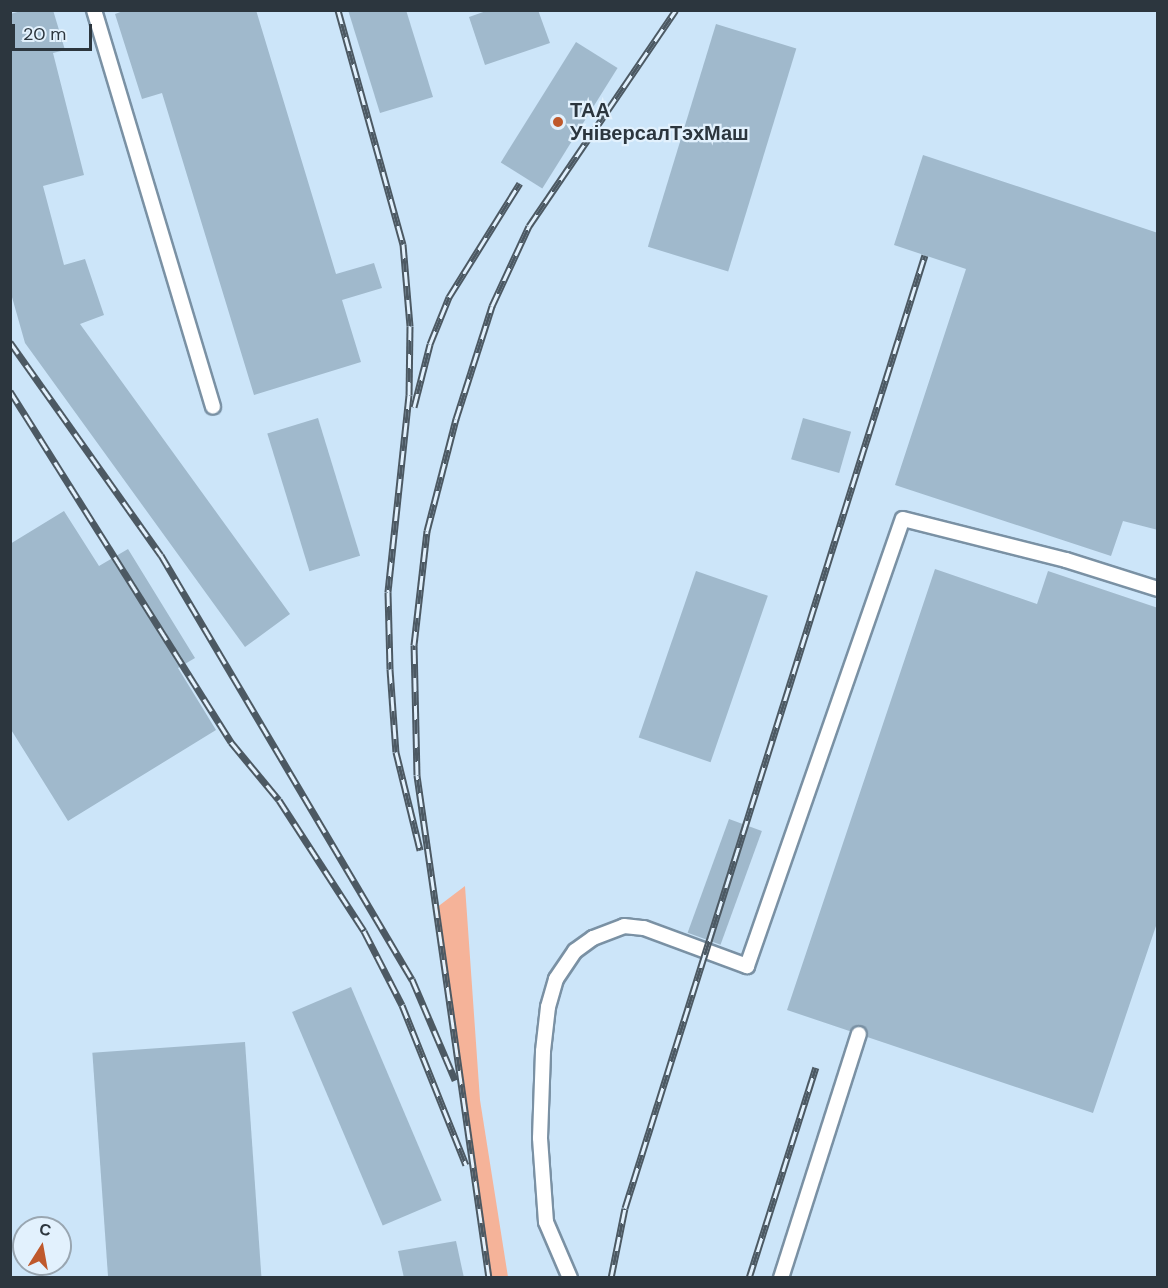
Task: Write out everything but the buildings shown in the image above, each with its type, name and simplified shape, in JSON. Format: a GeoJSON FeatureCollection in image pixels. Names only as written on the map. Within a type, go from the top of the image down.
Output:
{"type":"FeatureCollection","features":[{"type":"Feature","properties":{"kind":"lane"},"geometry":{"type":"LineString","coordinates":[[94,10],[213,407]]}},
{"type":"Feature","properties":{"kind":"lane"},"geometry":{"type":"LineString","coordinates":[[570,1278],[546,1222],[540,1138],[543,1050],[548,1007],[556,979],[575,951],[593,938],[624,926],[644,928],[747,966],[903,519],[1066,560],[1158,588]]}},
{"type":"Feature","properties":{"kind":"lane"},"geometry":{"type":"LineString","coordinates":[[781,1278],[859,1034]]}},
{"type":"Feature","properties":{"kind":"shaded area"},"geometry":{"type":"Polygon","coordinates":[[[465,886],[480,1100],[508,1277],[489,1277],[436,908],[465,886]]]}},
{"type":"Feature","properties":{"kind":"railway"},"geometry":{"type":"LineString","coordinates":[[338,10],[403,244],[410,326],[409,395],[388,592],[390,669],[396,752],[420,850]]}},
{"type":"Feature","properties":{"kind":"railway"},"geometry":{"type":"LineString","coordinates":[[489,1278],[417,775],[414,645],[427,531],[456,419],[492,306],[529,226],[676,10]]}},
{"type":"Feature","properties":{"kind":"railway"},"geometry":{"type":"LineString","coordinates":[[414,407],[430,344],[449,297],[520,183]]}},
{"type":"Feature","properties":{"kind":"railway"},"geometry":{"type":"LineString","coordinates":[[611,1278],[625,1208],[925,255]]}},
{"type":"Feature","properties":{"kind":"railway"},"geometry":{"type":"LineString","coordinates":[[10,342],[161,555],[412,979],[455,1080]]}},
{"type":"Feature","properties":{"kind":"railway"},"geometry":{"type":"LineString","coordinates":[[10,391],[231,742],[279,800],[364,931],[402,1005],[466,1165]]}},
{"type":"Feature","properties":{"kind":"railway"},"geometry":{"type":"LineString","coordinates":[[749,1278],[816,1067]]}},
{"type":"Feature","properties":{"kind":"place","name":"ТАА УніверсалТэхМаш"},"geometry":{"type":"Point","coordinates":[558,122]}}]}
